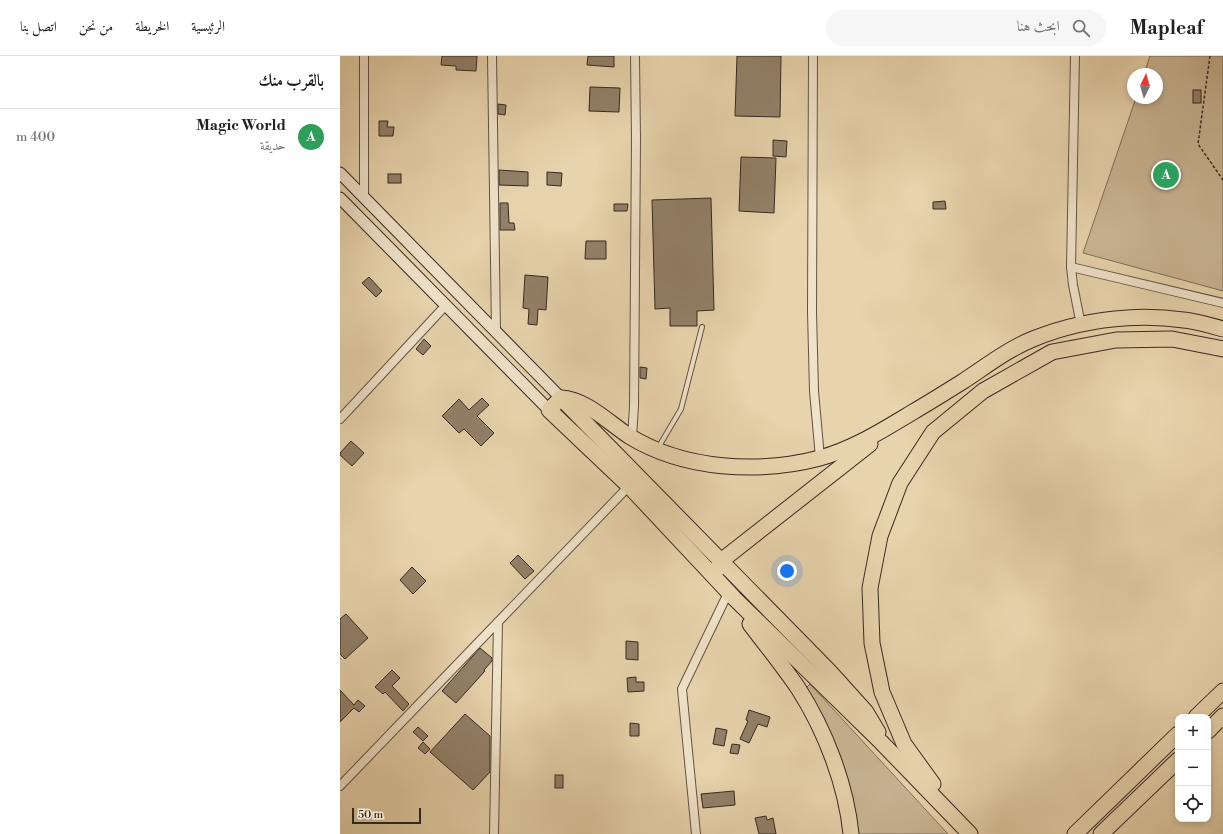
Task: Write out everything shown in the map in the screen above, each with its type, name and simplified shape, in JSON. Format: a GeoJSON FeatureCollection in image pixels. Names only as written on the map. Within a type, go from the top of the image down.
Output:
{"type":"FeatureCollection","features":[{"type":"Feature","properties":{"kind":"highway"},"geometry":{"type":"LineString","coordinates":[[970,834],[881,742],[717,581],[629,486],[549,410],[561,398],[568,398],[585,405],[632,437],[657,450],[691,461],[731,466],[772,465],[820,458],[866,440],[962,382],[992,361],[1032,339],[1081,325],[1114,319],[1162,317],[1215,326],[1223,329]]}},
{"type":"Feature","properties":{"kind":"highway"},"geometry":{"type":"LineString","coordinates":[[954,817],[904,744],[882,692],[872,643],[870,588],[880,536],[900,483],[933,432],[983,391],[1052,352],[1116,340],[1172,339],[1223,349]]}},
{"type":"Feature","properties":{"kind":"highway"},"geometry":{"type":"LineString","coordinates":[[561,398],[830,672],[866,712],[875,727],[881,742]]}},
{"type":"Feature","properties":{"kind":"highway"},"geometry":{"type":"LineString","coordinates":[[717,581],[716,571],[721,561],[904,418]]}},
{"type":"Feature","properties":{"kind":"highway"},"geometry":{"type":"LineString","coordinates":[[731,595],[741,612],[788,675],[815,717],[835,763],[846,804],[851,834]]}},
{"type":"Feature","properties":{"kind":"highway"},"geometry":{"type":"LineString","coordinates":[[1199,714],[1223,691]]}},
{"type":"Feature","properties":{"kind":"highway"},"geometry":{"type":"LineString","coordinates":[[1211,728],[1223,716]]}},
{"type":"Feature","properties":{"kind":"highway"},"geometry":{"type":"LineString","coordinates":[[1075,834],[1175,737]]}},
{"type":"Feature","properties":{"kind":"highway"},"geometry":{"type":"LineString","coordinates":[[1101,834],[1175,763]]}},
{"type":"Feature","properties":{"kind":"main road"},"geometry":{"type":"LineString","coordinates":[[340,173],[561,398]]}},
{"type":"Feature","properties":{"kind":"main road"},"geometry":{"type":"LineString","coordinates":[[340,198],[549,410]]}},
{"type":"Feature","properties":{"kind":"street"},"geometry":{"type":"LineString","coordinates":[[364,56],[364,197]]}},
{"type":"Feature","properties":{"kind":"street"},"geometry":{"type":"LineString","coordinates":[[492,56],[496,331]]}},
{"type":"Feature","properties":{"kind":"street"},"geometry":{"type":"LineString","coordinates":[[632,437],[634,399],[636,146],[635,56]]}},
{"type":"Feature","properties":{"kind":"street"},"geometry":{"type":"LineString","coordinates":[[813,56],[812,320],[814,391],[820,458]]}},
{"type":"Feature","properties":{"kind":"street"},"geometry":{"type":"LineString","coordinates":[[1075,56],[1071,267],[1081,325]]}},
{"type":"Feature","properties":{"kind":"street"},"geometry":{"type":"LineString","coordinates":[[1071,267],[1223,303]]}},
{"type":"Feature","properties":{"kind":"street"},"geometry":{"type":"LineString","coordinates":[[340,419],[446,305]]}},
{"type":"Feature","properties":{"kind":"street"},"geometry":{"type":"LineString","coordinates":[[340,786],[629,486]]}},
{"type":"Feature","properties":{"kind":"street"},"geometry":{"type":"LineString","coordinates":[[696,834],[682,689],[731,595]]}},
{"type":"Feature","properties":{"kind":"street"},"geometry":{"type":"LineString","coordinates":[[494,834],[498,622]]}},
{"type":"Feature","properties":{"kind":"lane"},"geometry":{"type":"LineString","coordinates":[[657,450],[681,409],[702,326]]}},
{"type":"Feature","properties":{"kind":"path"},"geometry":{"type":"LineString","coordinates":[[1210,56],[1198,144],[1223,180]]}},
{"type":"Feature","properties":{"kind":"shaded area"},"geometry":{"type":"Polygon","coordinates":[[[1150,56],[1223,56],[1223,291],[1083,253],[1134,104],[1163,104],[1163,68],[1146,68],[1150,56]]]}},
{"type":"Feature","properties":{"kind":"shaded area"},"geometry":{"type":"Polygon","coordinates":[[[810,684],[948,834],[857,834],[850,795],[834,740],[806,688],[810,684]]]}},
{"type":"Feature","properties":{"kind":"building"},"geometry":{"type":"Polygon","coordinates":[[[442,56],[477,56],[476,71],[456,70],[456,66],[441,65],[442,56]]]}},
{"type":"Feature","properties":{"kind":"building"},"geometry":{"type":"Polygon","coordinates":[[[588,56],[614,56],[614,67],[587,65],[588,56]]]}},
{"type":"Feature","properties":{"kind":"building"},"geometry":{"type":"Polygon","coordinates":[[[737,56],[781,56],[780,117],[735,116],[737,56]]]}},
{"type":"Feature","properties":{"kind":"building"},"geometry":{"type":"Polygon","coordinates":[[[590,87],[620,88],[619,112],[589,111],[590,87]]]}},
{"type":"Feature","properties":{"kind":"building"},"geometry":{"type":"Polygon","coordinates":[[[1193,90],[1201,90],[1201,103],[1193,103],[1193,90]]]}},
{"type":"Feature","properties":{"kind":"building"},"geometry":{"type":"Polygon","coordinates":[[[498,104],[506,105],[505,115],[498,114],[498,104]]]}},
{"type":"Feature","properties":{"kind":"building"},"geometry":{"type":"Polygon","coordinates":[[[379,121],[388,121],[387,127],[394,127],[393,136],[379,136],[379,121]]]}},
{"type":"Feature","properties":{"kind":"building"},"geometry":{"type":"Polygon","coordinates":[[[773,140],[787,141],[786,157],[773,156],[773,140]]]}},
{"type":"Feature","properties":{"kind":"building"},"geometry":{"type":"Polygon","coordinates":[[[741,157],[776,158],[774,213],[739,211],[741,157]]]}},
{"type":"Feature","properties":{"kind":"building"},"geometry":{"type":"Polygon","coordinates":[[[499,170],[528,172],[528,186],[499,185],[499,170]]]}},
{"type":"Feature","properties":{"kind":"building"},"geometry":{"type":"Polygon","coordinates":[[[547,172],[562,173],[561,186],[547,185],[547,172]]]}},
{"type":"Feature","properties":{"kind":"building"},"geometry":{"type":"Polygon","coordinates":[[[388,174],[401,174],[401,183],[388,183],[388,174]]]}},
{"type":"Feature","properties":{"kind":"building"},"geometry":{"type":"Polygon","coordinates":[[[711,198],[714,310],[697,311],[697,326],[670,326],[670,308],[655,309],[652,200],[711,198]]]}},
{"type":"Feature","properties":{"kind":"building"},"geometry":{"type":"Polygon","coordinates":[[[945,201],[946,209],[933,209],[933,202],[945,201]]]}},
{"type":"Feature","properties":{"kind":"building"},"geometry":{"type":"Polygon","coordinates":[[[500,203],[508,203],[509,223],[514,223],[515,230],[500,230],[500,203]]]}},
{"type":"Feature","properties":{"kind":"building"},"geometry":{"type":"Polygon","coordinates":[[[614,204],[628,204],[627,211],[614,211],[614,204]]]}},
{"type":"Feature","properties":{"kind":"building"},"geometry":{"type":"Polygon","coordinates":[[[586,241],[606,241],[606,259],[585,259],[586,241]]]}},
{"type":"Feature","properties":{"kind":"building"},"geometry":{"type":"Polygon","coordinates":[[[525,275],[548,277],[546,310],[538,309],[537,325],[528,324],[529,309],[523,308],[525,275]]]}},
{"type":"Feature","properties":{"kind":"building"},"geometry":{"type":"Polygon","coordinates":[[[369,277],[382,291],[376,297],[362,283],[369,277]]]}},
{"type":"Feature","properties":{"kind":"building"},"geometry":{"type":"Polygon","coordinates":[[[424,339],[431,346],[423,355],[416,349],[424,339]]]}},
{"type":"Feature","properties":{"kind":"building"},"geometry":{"type":"Polygon","coordinates":[[[640,367],[647,368],[646,379],[640,378],[640,367]]]}},
{"type":"Feature","properties":{"kind":"building"},"geometry":{"type":"Polygon","coordinates":[[[482,398],[489,405],[477,416],[494,433],[481,446],[464,429],[459,433],[442,416],[459,399],[469,410],[482,398]]]}},
{"type":"Feature","properties":{"kind":"building"},"geometry":{"type":"Polygon","coordinates":[[[351,441],[364,453],[352,466],[340,455],[340,453],[351,441]]]}},
{"type":"Feature","properties":{"kind":"building"},"geometry":{"type":"Polygon","coordinates":[[[518,555],[534,571],[525,579],[510,563],[518,555]]]}},
{"type":"Feature","properties":{"kind":"building"},"geometry":{"type":"Polygon","coordinates":[[[412,567],[426,581],[413,594],[400,580],[412,567]]]}},
{"type":"Feature","properties":{"kind":"building"},"geometry":{"type":"Polygon","coordinates":[[[346,614],[368,638],[345,659],[340,654],[340,619],[346,614]]]}},
{"type":"Feature","properties":{"kind":"building"},"geometry":{"type":"Polygon","coordinates":[[[626,641],[638,642],[638,660],[626,659],[626,641]]]}},
{"type":"Feature","properties":{"kind":"building"},"geometry":{"type":"Polygon","coordinates":[[[480,648],[492,658],[492,661],[456,703],[442,691],[480,648]]]}},
{"type":"Feature","properties":{"kind":"building"},"geometry":{"type":"Polygon","coordinates":[[[392,670],[400,678],[392,686],[409,704],[403,711],[385,692],[383,694],[375,687],[392,670]]]}},
{"type":"Feature","properties":{"kind":"building"},"geometry":{"type":"Polygon","coordinates":[[[636,677],[636,682],[644,682],[644,691],[628,692],[627,678],[636,677]]]}},
{"type":"Feature","properties":{"kind":"building"},"geometry":{"type":"Polygon","coordinates":[[[340,690],[354,705],[358,700],[365,706],[359,712],[354,708],[340,722],[340,690]]]}},
{"type":"Feature","properties":{"kind":"building"},"geometry":{"type":"Polygon","coordinates":[[[749,710],[770,717],[767,727],[758,724],[749,743],[740,739],[748,721],[746,720],[749,710]]]}},
{"type":"Feature","properties":{"kind":"building"},"geometry":{"type":"Polygon","coordinates":[[[465,714],[490,736],[490,772],[473,790],[430,752],[465,714]]]}},
{"type":"Feature","properties":{"kind":"building"},"geometry":{"type":"Polygon","coordinates":[[[630,723],[639,724],[639,736],[630,736],[630,723]]]}},
{"type":"Feature","properties":{"kind":"building"},"geometry":{"type":"Polygon","coordinates":[[[418,727],[428,736],[423,741],[413,732],[418,727]]]}},
{"type":"Feature","properties":{"kind":"building"},"geometry":{"type":"Polygon","coordinates":[[[716,728],[727,730],[724,746],[713,744],[716,728]]]}},
{"type":"Feature","properties":{"kind":"building"},"geometry":{"type":"Polygon","coordinates":[[[423,742],[430,749],[425,754],[418,748],[423,742]]]}},
{"type":"Feature","properties":{"kind":"building"},"geometry":{"type":"Polygon","coordinates":[[[732,744],[740,745],[738,754],[730,753],[732,744]]]}},
{"type":"Feature","properties":{"kind":"building"},"geometry":{"type":"Polygon","coordinates":[[[555,775],[563,775],[563,788],[555,788],[555,775]]]}},
{"type":"Feature","properties":{"kind":"building"},"geometry":{"type":"Polygon","coordinates":[[[734,791],[735,805],[703,808],[701,794],[734,791]]]}},
{"type":"Feature","properties":{"kind":"building"},"geometry":{"type":"Polygon","coordinates":[[[766,816],[767,820],[773,818],[776,834],[759,834],[755,818],[766,816]]]}},
{"type":"Feature","properties":{"kind":"place","name":"Magic World"},"geometry":{"type":"Point","coordinates":[1166,175]}}]}
